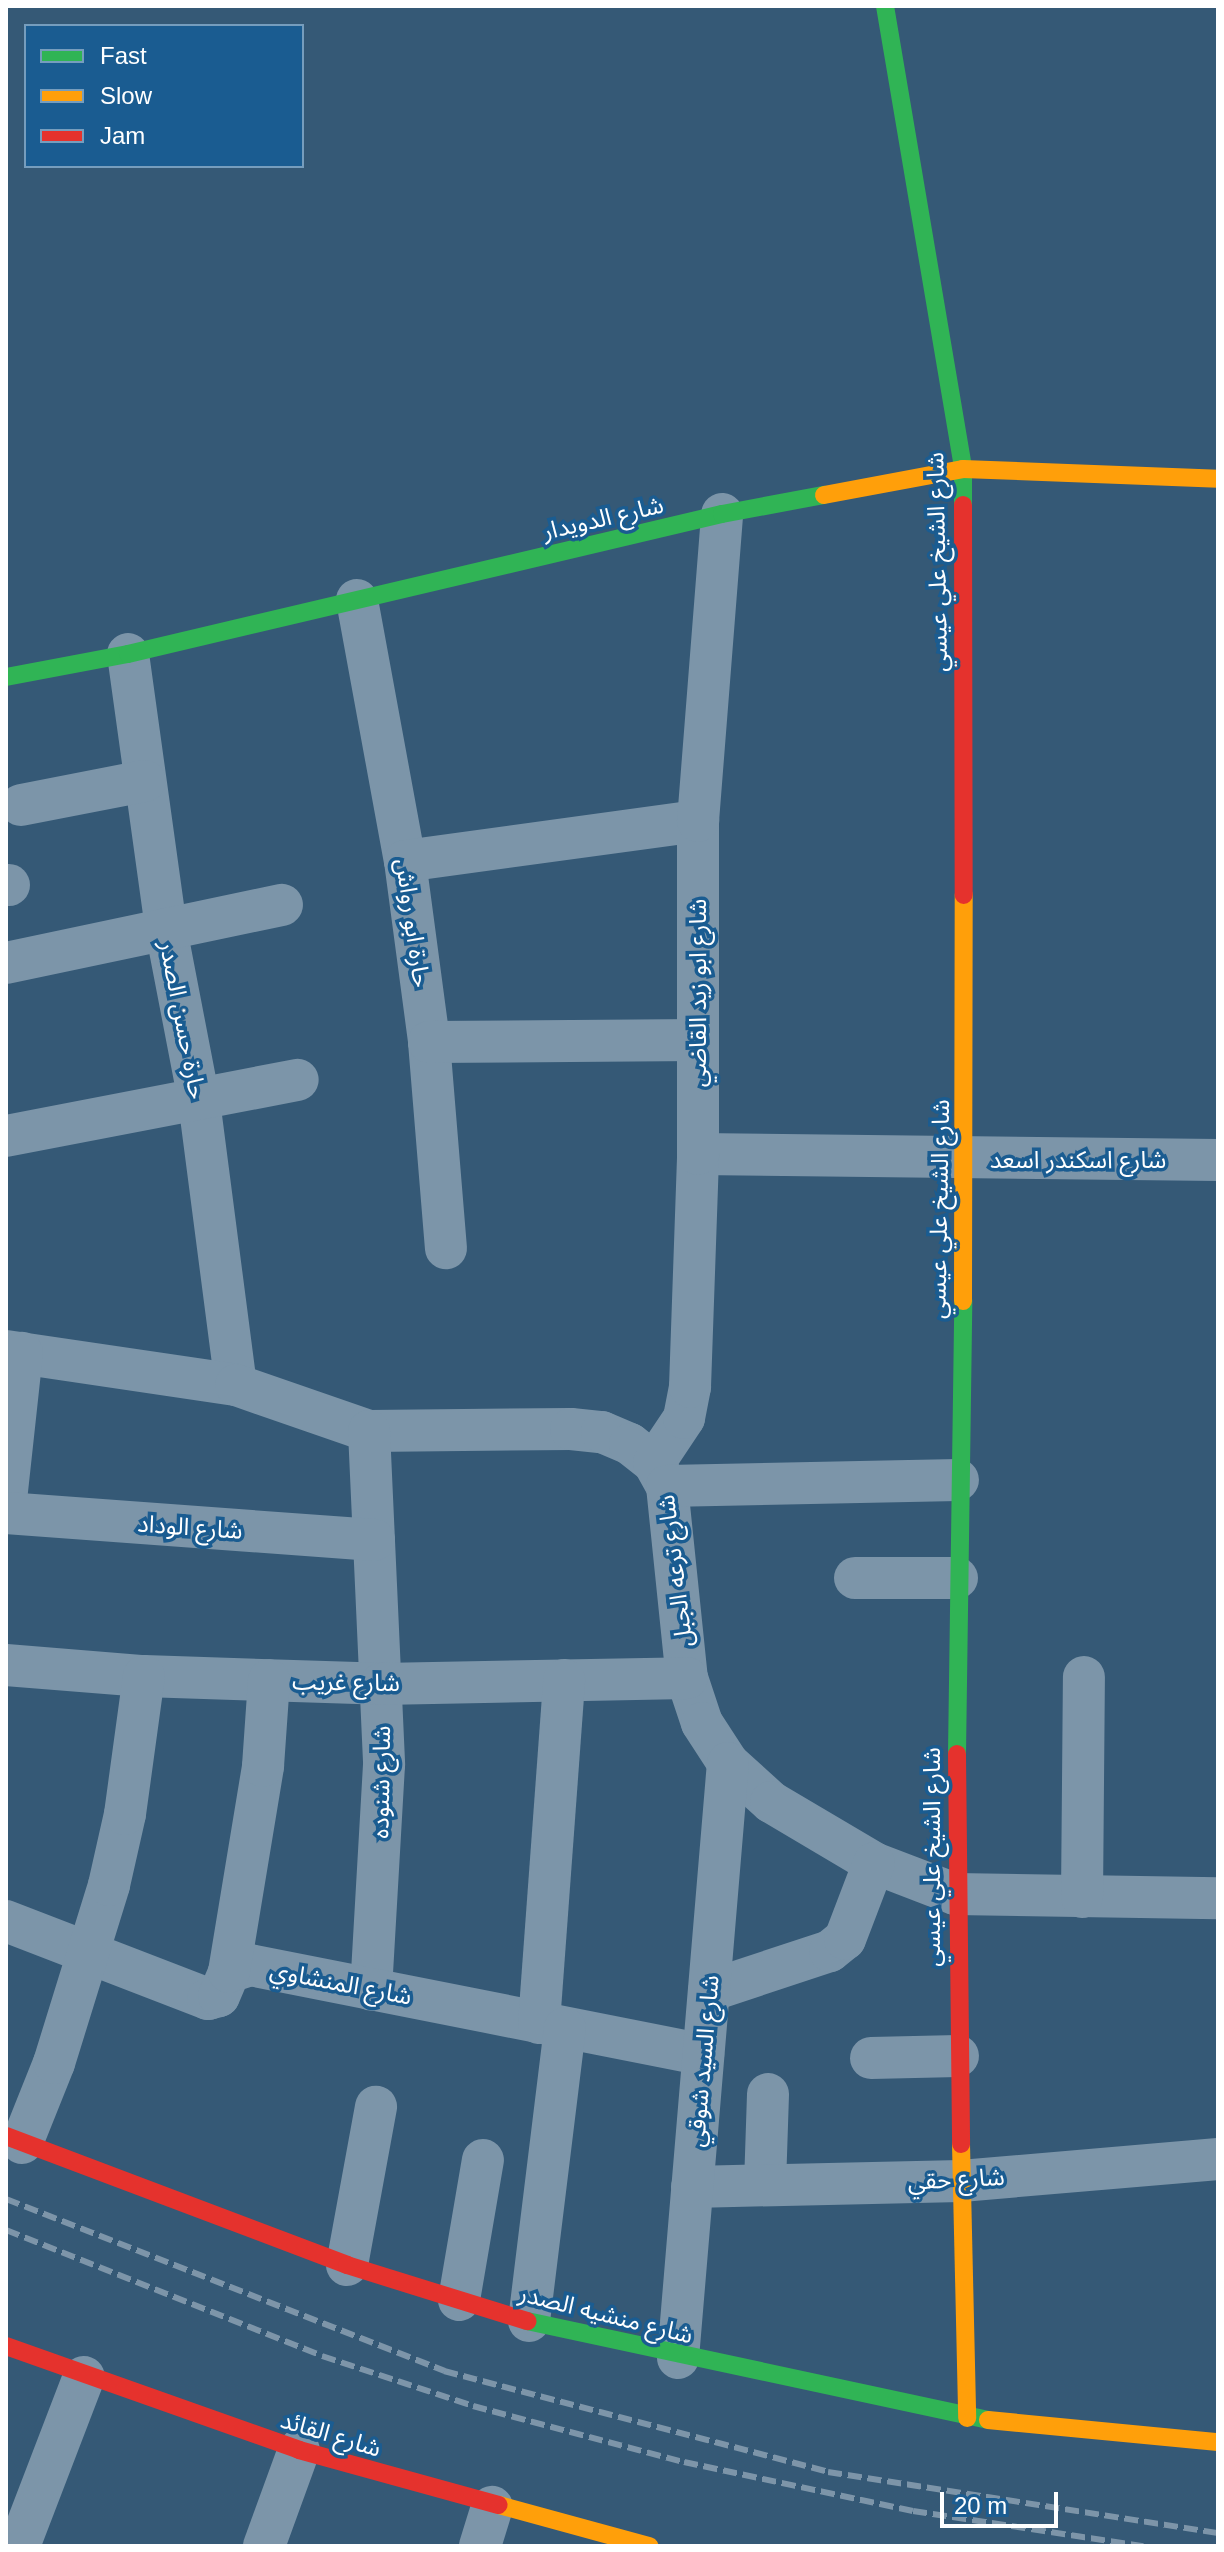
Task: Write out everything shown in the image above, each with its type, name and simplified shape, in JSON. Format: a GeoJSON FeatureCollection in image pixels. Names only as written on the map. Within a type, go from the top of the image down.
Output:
{"type":"FeatureCollection","features":[{"type":"Feature","properties":{"kind":"street","name":"شارع الشيخ علي عيسي"},"geometry":{"type":"LineString","coordinates":[[885,6],[963,469],[965,1160],[958,1480],[955,1894],[967,2418]]}},
{"type":"Feature","properties":{"kind":"street","name":"شارع الدويدار"},"geometry":{"type":"LineString","coordinates":[[6,677],[128,654],[722,514],[963,469],[1218,479]]}},
{"type":"Feature","properties":{"kind":"street","name":"شارع ابو زيد القاضي"},"geometry":{"type":"LineString","coordinates":[[660,1475],[684,1418],[690,1387],[698,1154],[698,821],[722,514]]}},
{"type":"Feature","properties":{"kind":"street","name":"حارة ابو رواش"},"geometry":{"type":"LineString","coordinates":[[357,600],[405,861],[429,1042],[446,1248]]}},
{"type":"Feature","properties":{"kind":"street","name":"حارة حسن الصدر"},"geometry":{"type":"LineString","coordinates":[[128,654],[166,929],[199,1101],[236,1385]]}},
{"type":"Feature","properties":{"kind":"street"},"geometry":{"type":"LineString","coordinates":[[21,805],[145,781]]}},
{"type":"Feature","properties":{"kind":"street"},"geometry":{"type":"LineString","coordinates":[[405,861],[698,821]]}},
{"type":"Feature","properties":{"kind":"street"},"geometry":{"type":"LineString","coordinates":[[6,963],[282,905]]}},
{"type":"Feature","properties":{"kind":"street"},"geometry":{"type":"LineString","coordinates":[[429,1042],[698,1040]]}},
{"type":"Feature","properties":{"kind":"street"},"geometry":{"type":"LineString","coordinates":[[6,1136],[298,1080]]}},
{"type":"Feature","properties":{"kind":"street","name":"شارع اسكندر اسعد"},"geometry":{"type":"LineString","coordinates":[[698,1154],[965,1160],[1218,1160]]}},
{"type":"Feature","properties":{"kind":"street"},"geometry":{"type":"LineString","coordinates":[[6,1500],[14,1352]]}},
{"type":"Feature","properties":{"kind":"street","name":"شارع ترعه الجبل"},"geometry":{"type":"LineString","coordinates":[[14,1352],[236,1385],[369,1431],[602,1432],[630,1444],[660,1475],[687,1678],[702,1723],[728,1763],[771,1802],[874,1863],[955,1894],[1218,1898]]}},
{"type":"Feature","properties":{"kind":"street","name":"شارع شنوده"},"geometry":{"type":"LineString","coordinates":[[369,1431],[384,1765],[371,1990]]}},
{"type":"Feature","properties":{"kind":"street"},"geometry":{"type":"LineString","coordinates":[[660,1475],[958,1480]]}},
{"type":"Feature","properties":{"kind":"street","name":"شارع الوداد"},"geometry":{"type":"LineString","coordinates":[[6,1513],[374,1540]]}},
{"type":"Feature","properties":{"kind":"street"},"geometry":{"type":"LineString","coordinates":[[855,1578],[957,1578]]}},
{"type":"Feature","properties":{"kind":"street","name":"شارع غريب"},"geometry":{"type":"LineString","coordinates":[[6,1665],[144,1676],[381,1684],[687,1678]]}},
{"type":"Feature","properties":{"kind":"street"},"geometry":{"type":"LineString","coordinates":[[14,2139],[90,1956],[125,1814],[144,1676]]}},
{"type":"Feature","properties":{"kind":"street"},"geometry":{"type":"LineString","coordinates":[[1082,1897],[1084,1677]]}},
{"type":"Feature","properties":{"kind":"street"},"geometry":{"type":"LineString","coordinates":[[6,1921],[208,1999],[219,1996],[229,1972],[263,1766],[269,1680]]}},
{"type":"Feature","properties":{"kind":"street"},"geometry":{"type":"LineString","coordinates":[[529,2321],[552,2025],[564,1680]]}},
{"type":"Feature","properties":{"kind":"street","name":"شارع السيد شوقي"},"geometry":{"type":"LineString","coordinates":[[678,2358],[728,1763]]}},
{"type":"Feature","properties":{"kind":"street"},"geometry":{"type":"LineString","coordinates":[[709,1991],[830,1951],[845,1939],[874,1863]]}},
{"type":"Feature","properties":{"kind":"street","name":"شارع المنشاوي"},"geometry":{"type":"LineString","coordinates":[[229,1972],[250,1965],[703,2055]]}},
{"type":"Feature","properties":{"kind":"street"},"geometry":{"type":"LineString","coordinates":[[871,2058],[958,2056]]}},
{"type":"Feature","properties":{"kind":"street"},"geometry":{"type":"LineString","coordinates":[[765,2185],[768,2094]]}},
{"type":"Feature","properties":{"kind":"street"},"geometry":{"type":"LineString","coordinates":[[347,2265],[376,2107]]}},
{"type":"Feature","properties":{"kind":"street","name":"شارع منشيه الصدر"},"geometry":{"type":"LineString","coordinates":[[14,2139],[347,2265],[529,2321],[678,2358],[967,2418],[1218,2442]]}},
{"type":"Feature","properties":{"kind":"street","name":"شارع حقي"},"geometry":{"type":"LineString","coordinates":[[692,2187],[961,2181],[1218,2159]]}},
{"type":"Feature","properties":{"kind":"street"},"geometry":{"type":"LineString","coordinates":[[459,2300],[483,2160]]}},
{"type":"Feature","properties":{"kind":"street","name":"شارع القائد"},"geometry":{"type":"LineString","coordinates":[[6,2346],[84,2377],[299,2450],[492,2507],[649,2546]]}},
{"type":"Feature","properties":{"kind":"street"},"geometry":{"type":"LineString","coordinates":[[19,2543],[84,2377]]}},
{"type":"Feature","properties":{"kind":"street"},"geometry":{"type":"LineString","coordinates":[[264,2546],[299,2450]]}},
{"type":"Feature","properties":{"kind":"street"},"geometry":{"type":"LineString","coordinates":[[480,2546],[492,2507]]}},
{"type":"Feature","properties":{"kind":"railway"},"geometry":{"type":"LineString","coordinates":[[6,2199],[444,2371],[828,2472],[1218,2533]]}},
{"type":"Feature","properties":{"kind":"railway"},"geometry":{"type":"LineString","coordinates":[[6,2230],[322,2356],[473,2406],[684,2462],[913,2511],[1143,2546]]}},
{"type":"Feature","properties":{"kind":"traffic: fast"},"geometry":{"type":"LineString","coordinates":[[885,6],[963,469],[963,505]]}},
{"type":"Feature","properties":{"kind":"traffic: fast"},"geometry":{"type":"LineString","coordinates":[[6,677],[128,654],[722,514],[824,495]]}},
{"type":"Feature","properties":{"kind":"traffic: fast"},"geometry":{"type":"LineString","coordinates":[[957,1754],[963,1301]]}},
{"type":"Feature","properties":{"kind":"traffic: fast"},"geometry":{"type":"LineString","coordinates":[[527,2321],[988,2420]]}},
{"type":"Feature","properties":{"kind":"traffic: slow"},"geometry":{"type":"LineString","coordinates":[[824,495],[963,469],[1218,479]]}},
{"type":"Feature","properties":{"kind":"traffic: slow"},"geometry":{"type":"LineString","coordinates":[[963,1301],[964,895]]}},
{"type":"Feature","properties":{"kind":"traffic: slow"},"geometry":{"type":"LineString","coordinates":[[961,2144],[967,2418]]}},
{"type":"Feature","properties":{"kind":"traffic: slow"},"geometry":{"type":"LineString","coordinates":[[988,2420],[1218,2442]]}},
{"type":"Feature","properties":{"kind":"traffic: slow"},"geometry":{"type":"LineString","coordinates":[[499,2505],[649,2546]]}},
{"type":"Feature","properties":{"kind":"traffic: jam"},"geometry":{"type":"LineString","coordinates":[[963,505],[964,895]]}},
{"type":"Feature","properties":{"kind":"traffic: jam"},"geometry":{"type":"LineString","coordinates":[[957,1754],[961,2144]]}},
{"type":"Feature","properties":{"kind":"traffic: jam"},"geometry":{"type":"LineString","coordinates":[[6,2136],[347,2265],[527,2321]]}},
{"type":"Feature","properties":{"kind":"traffic: jam"},"geometry":{"type":"LineString","coordinates":[[6,2346],[299,2450],[499,2505]]}}]}
